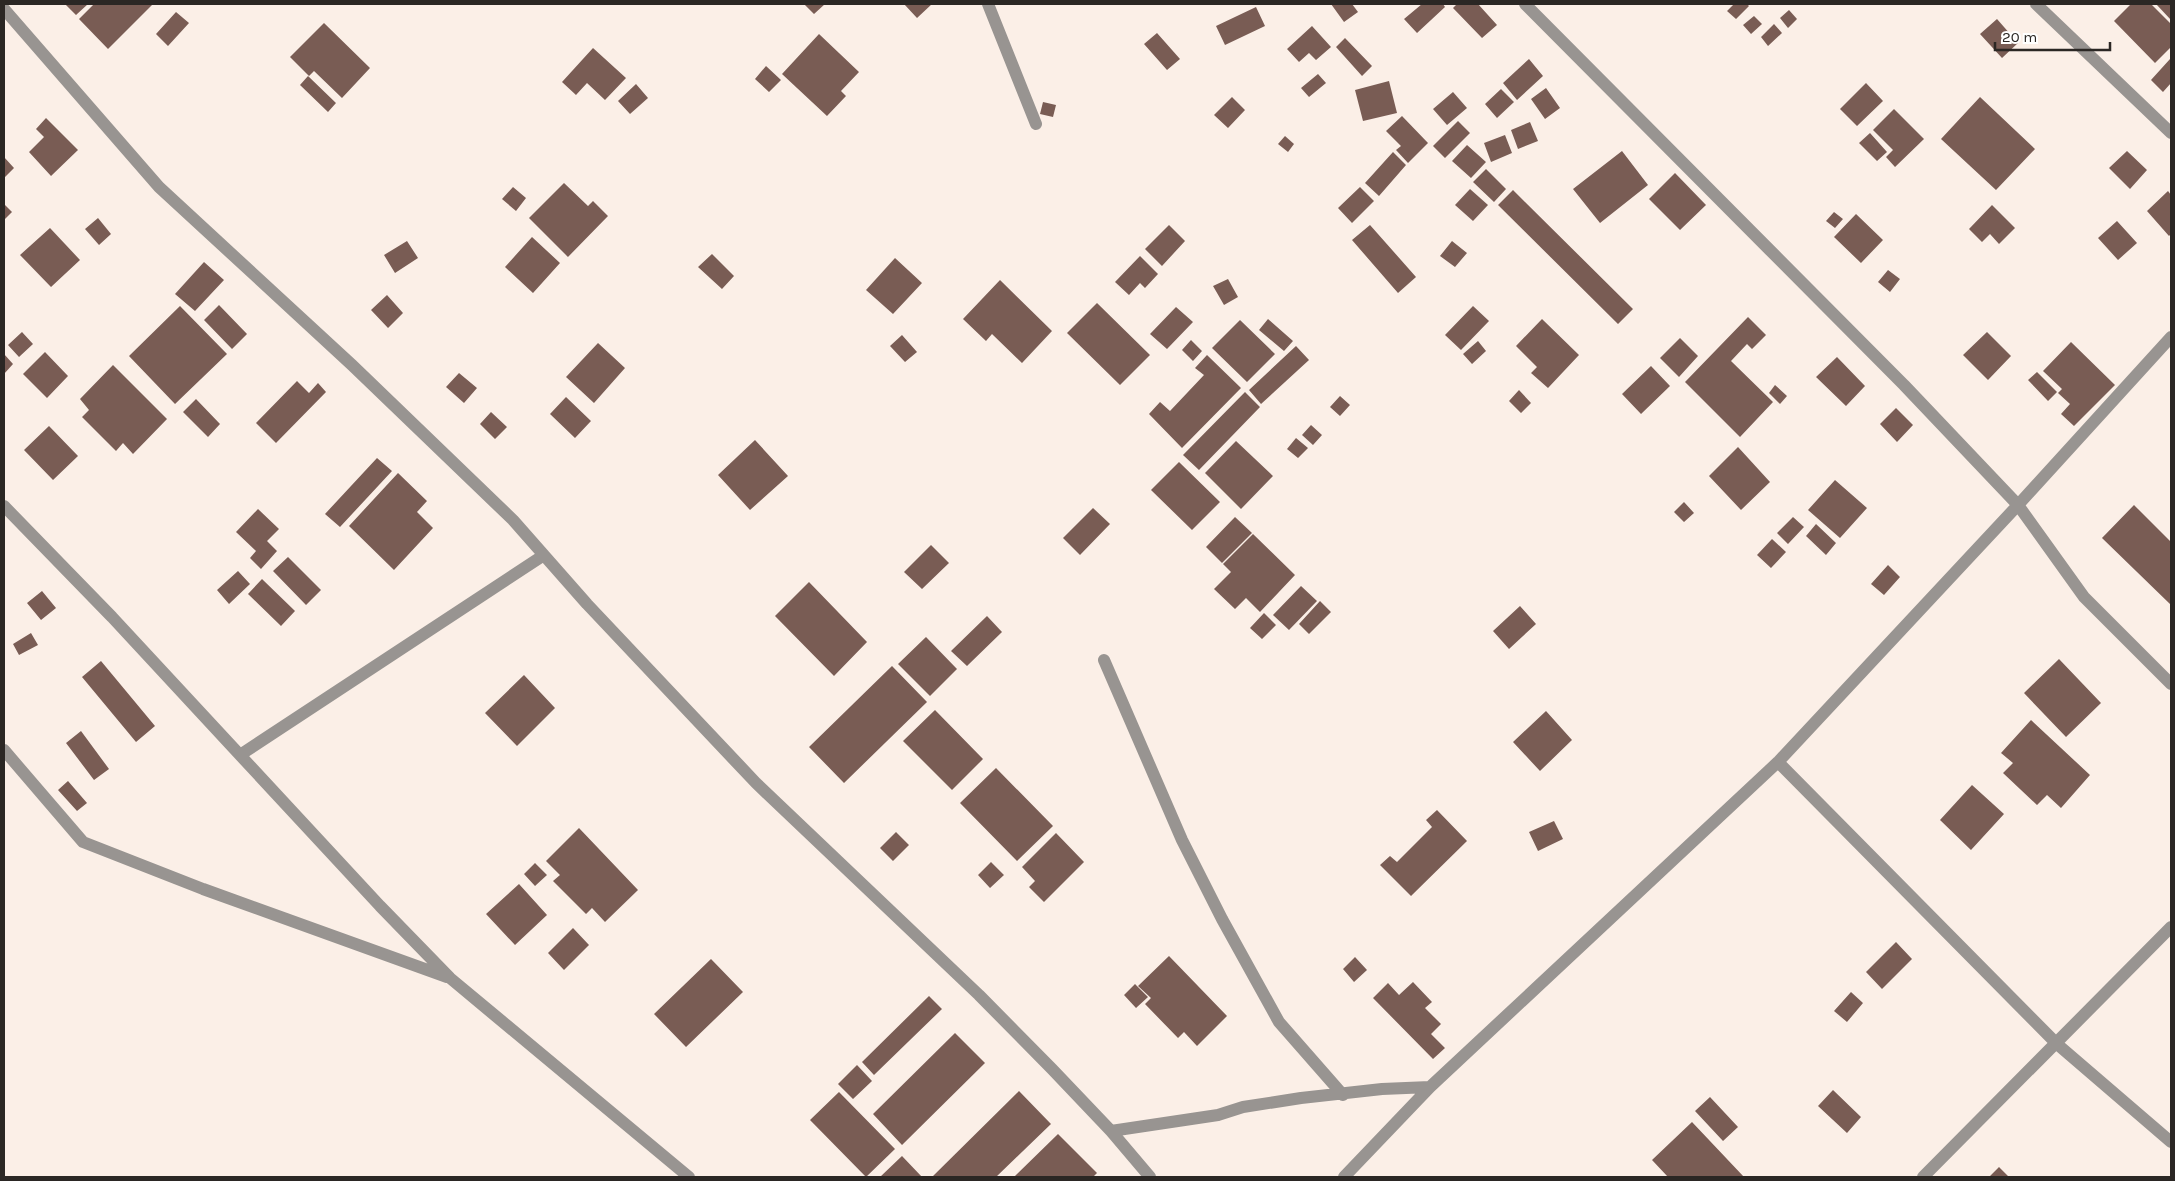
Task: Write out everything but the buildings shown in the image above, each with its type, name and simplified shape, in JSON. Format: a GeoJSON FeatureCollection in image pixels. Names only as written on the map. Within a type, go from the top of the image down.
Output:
{"type":"FeatureCollection","features":[{"type":"Feature","properties":{"kind":"street"},"geometry":{"type":"LineString","coordinates":[[988,4],[1036,124]]}},
{"type":"Feature","properties":{"kind":"street"},"geometry":{"type":"LineString","coordinates":[[1525,4],[1897,378],[2018,505],[2084,598],[2171,684]]}},
{"type":"Feature","properties":{"kind":"street"},"geometry":{"type":"LineString","coordinates":[[2036,4],[2171,133]]}},
{"type":"Feature","properties":{"kind":"street"},"geometry":{"type":"LineString","coordinates":[[4,9],[159,187],[352,365],[513,520],[587,604],[756,783],[979,995],[1111,1131],[1150,1177]]}},
{"type":"Feature","properties":{"kind":"street"},"geometry":{"type":"LineString","coordinates":[[1344,1177],[1430,1087],[1692,840],[1778,762],[2018,505],[2171,337]]}},
{"type":"Feature","properties":{"kind":"street"},"geometry":{"type":"LineString","coordinates":[[4,506],[112,617],[380,906],[450,978],[690,1177]]}},
{"type":"Feature","properties":{"kind":"street"},"geometry":{"type":"LineString","coordinates":[[240,756],[544,555]]}},
{"type":"Feature","properties":{"kind":"street"},"geometry":{"type":"LineString","coordinates":[[1104,660],[1182,840],[1278,1022],[1343,1095]]}},
{"type":"Feature","properties":{"kind":"street"},"geometry":{"type":"LineString","coordinates":[[4,750],[82,842],[212,892],[450,978]]}},
{"type":"Feature","properties":{"kind":"street"},"geometry":{"type":"LineString","coordinates":[[1778,762],[2057,1044],[2171,1142]]}},
{"type":"Feature","properties":{"kind":"street"},"geometry":{"type":"LineString","coordinates":[[1923,1177],[2171,927]]}},
{"type":"Feature","properties":{"kind":"street"},"geometry":{"type":"LineString","coordinates":[[1111,1131],[1218,1115],[1243,1107],[1300,1098],[1343,1095],[1382,1089],[1430,1087]]}}]}
